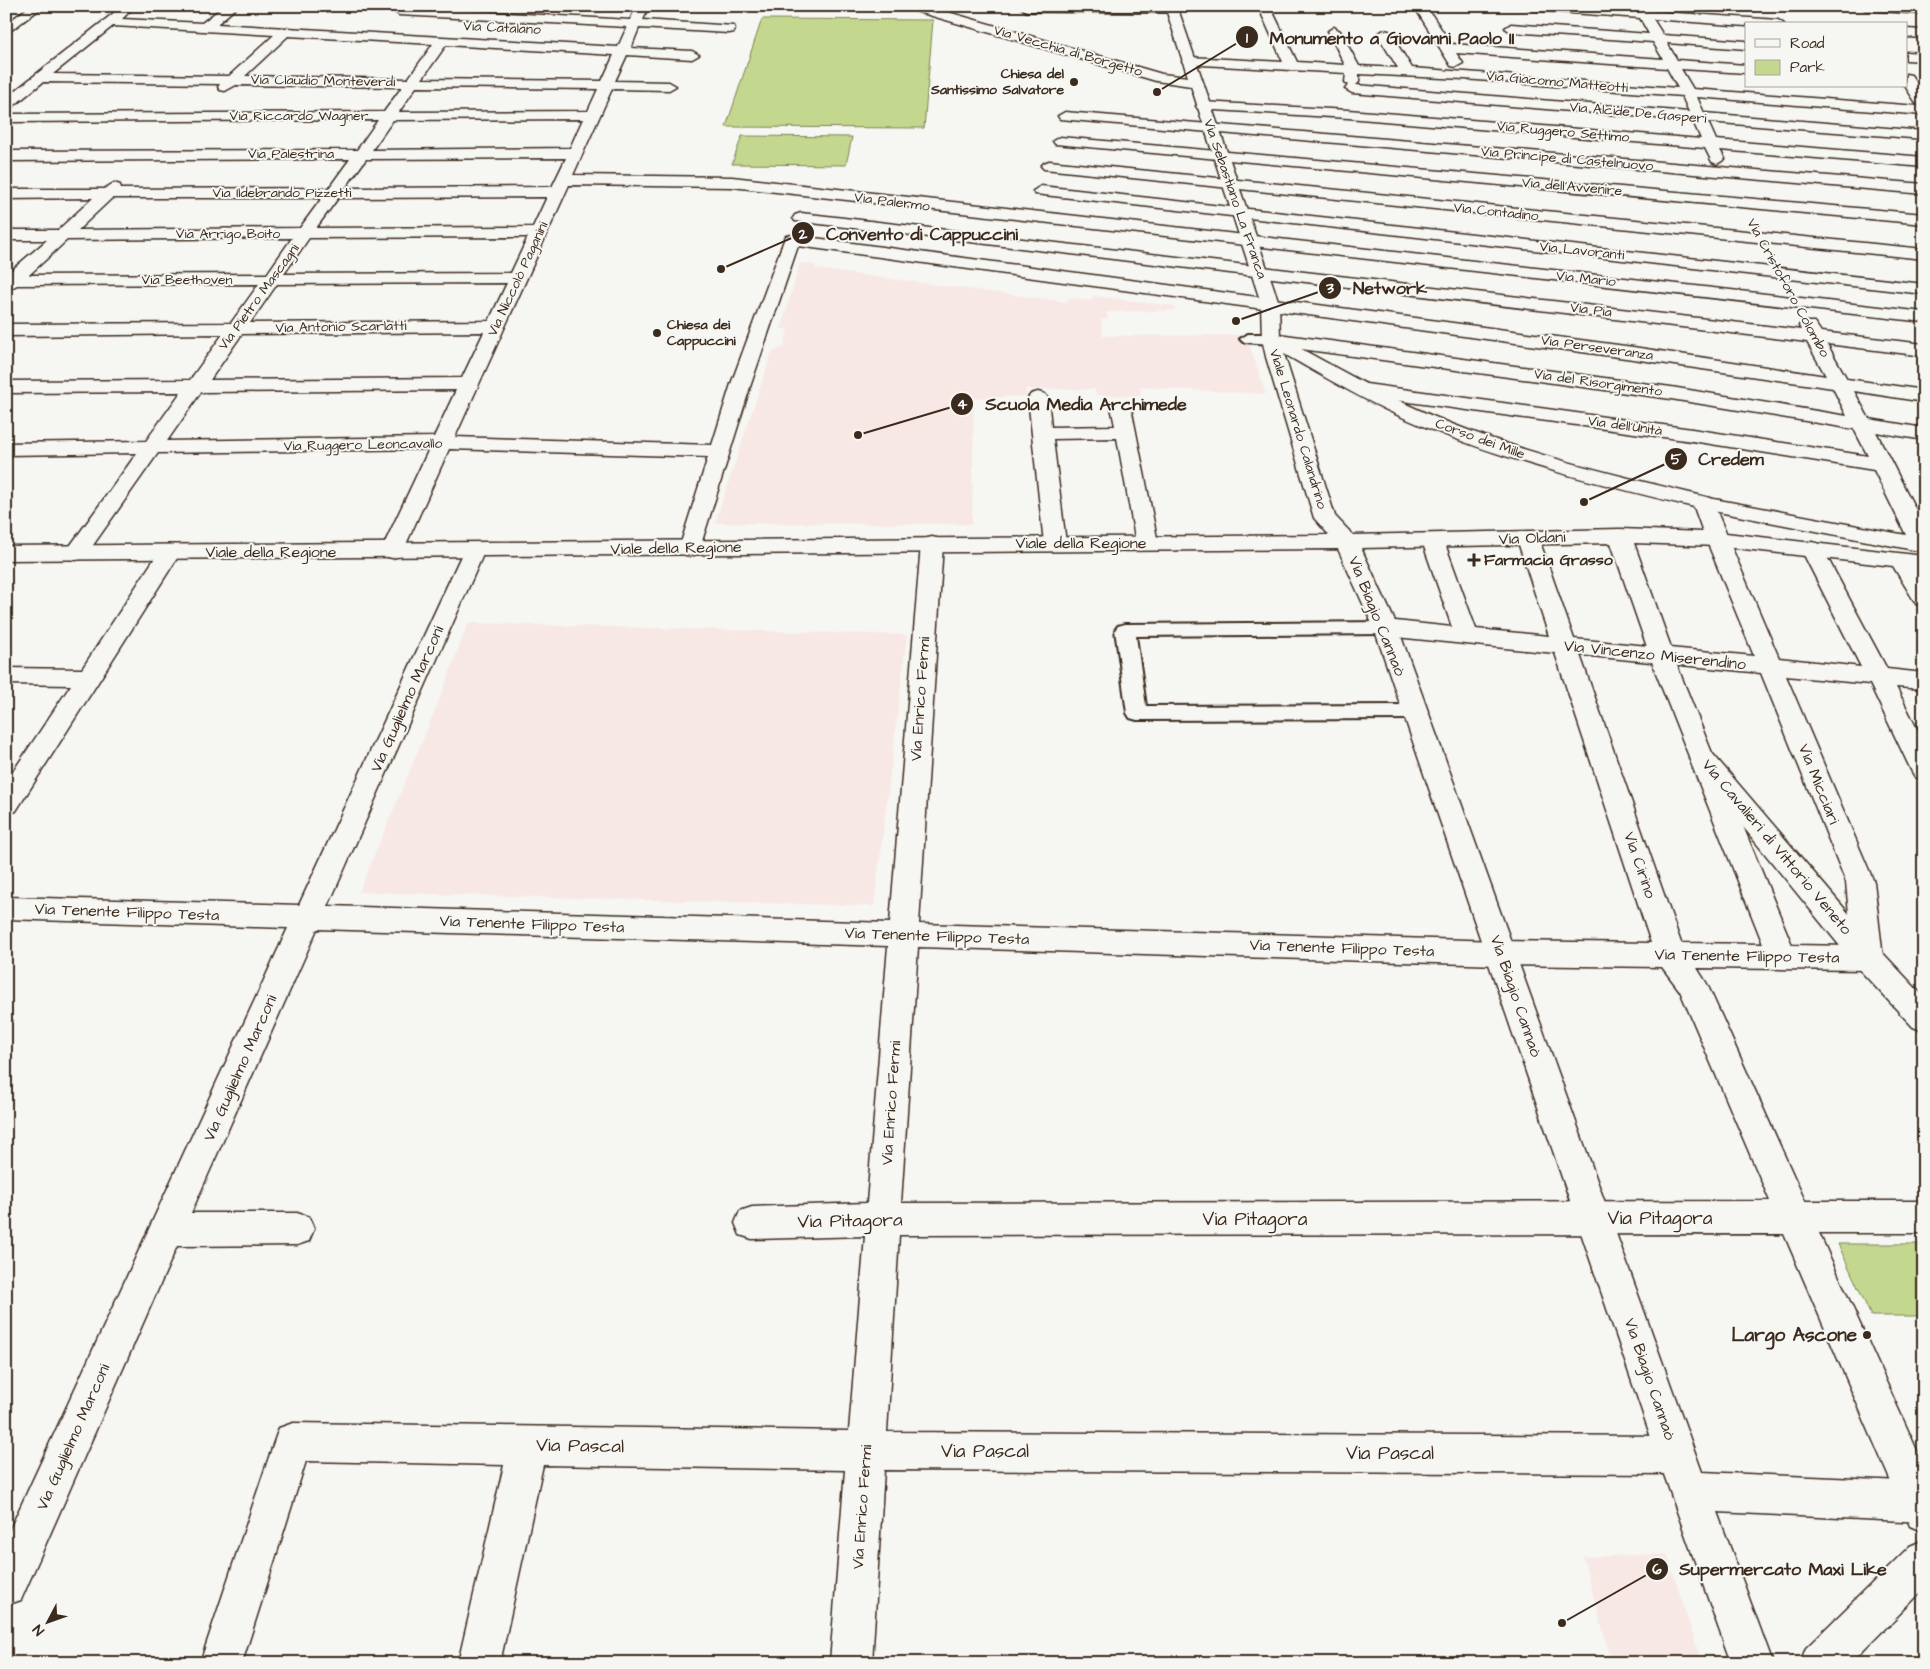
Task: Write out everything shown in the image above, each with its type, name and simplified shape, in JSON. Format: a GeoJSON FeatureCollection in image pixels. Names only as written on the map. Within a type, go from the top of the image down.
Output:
{"type":"FeatureCollection","features":[{"type":"Feature","properties":{"kind":"street"},"geometry":{"type":"LineString","coordinates":[[6,30],[38,6]]}},
{"type":"Feature","properties":{"kind":"street"},"geometry":{"type":"LineString","coordinates":[[205,27],[232,6]]}},
{"type":"Feature","properties":{"kind":"street","name":"Via Niccolò Paganini"},"geometry":{"type":"LineString","coordinates":[[392,551],[643,6]]}},
{"type":"Feature","properties":{"kind":"street","name":"Via Vecchia di Borgetto"},"geometry":{"type":"LineString","coordinates":[[912,6],[983,20],[1161,78],[1195,82]]}},
{"type":"Feature","properties":{"kind":"street"},"geometry":{"type":"LineString","coordinates":[[1264,6],[1292,65]]}},
{"type":"Feature","properties":{"kind":"street"},"geometry":{"type":"LineString","coordinates":[[1420,6],[1464,75]]}},
{"type":"Feature","properties":{"kind":"street"},"geometry":{"type":"LineString","coordinates":[[1530,6],[1642,10],[1759,22]]}},
{"type":"Feature","properties":{"kind":"street"},"geometry":{"type":"LineString","coordinates":[[1858,6],[1866,12],[1924,10]]}},
{"type":"Feature","properties":{"kind":"street"},"geometry":{"type":"LineString","coordinates":[[362,36],[401,8],[729,29]]}},
{"type":"Feature","properties":{"kind":"street","name":"Via Sebastiano La Franca"},"geometry":{"type":"LineString","coordinates":[[1172,8],[1195,82],[1270,303],[1271,339]]}},
{"type":"Feature","properties":{"kind":"street"},"geometry":{"type":"LineString","coordinates":[[6,105],[126,10]]}},
{"type":"Feature","properties":{"kind":"street","name":"Via Cristoforo Colombo"},"geometry":{"type":"LineString","coordinates":[[1642,10],[1688,93],[1710,144],[1739,202],[1764,237],[1796,302],[1862,424],[1923,551]]}},
{"type":"Feature","properties":{"kind":"street","name":"Via Catalano"},"geometry":{"type":"LineString","coordinates":[[110,22],[692,55]]}},
{"type":"Feature","properties":{"kind":"street"},"geometry":{"type":"LineString","coordinates":[[1511,28],[1745,45]]}},
{"type":"Feature","properties":{"kind":"street"},"geometry":{"type":"LineString","coordinates":[[1334,31],[1353,68],[1346,141]]}},
{"type":"Feature","properties":{"kind":"street"},"geometry":{"type":"LineString","coordinates":[[178,130],[285,32]]}},
{"type":"Feature","properties":{"kind":"street"},"geometry":{"type":"LineString","coordinates":[[1908,33],[1924,34]]}},
{"type":"Feature","properties":{"kind":"street"},"geometry":{"type":"LineString","coordinates":[[1384,34],[1408,72]]}},
{"type":"Feature","properties":{"kind":"street","name":"Via Pietro Mascagni"},"geometry":{"type":"LineString","coordinates":[[76,553],[442,41]]}},
{"type":"Feature","properties":{"kind":"street"},"geometry":{"type":"LineString","coordinates":[[1448,48],[1745,69]]}},
{"type":"Feature","properties":{"kind":"street"},"geometry":{"type":"LineString","coordinates":[[1908,56],[1924,57]]}},
{"type":"Feature","properties":{"kind":"street","name":"Via Giacomo Matteotti"},"geometry":{"type":"LineString","coordinates":[[1189,61],[1500,77],[1924,111]]}},
{"type":"Feature","properties":{"kind":"street"},"geometry":{"type":"LineString","coordinates":[[1448,429],[1456,403],[1477,267],[1488,212],[1500,77]]}},
{"type":"Feature","properties":{"kind":"street","name":"Via Claudio Monteverdi"},"geometry":{"type":"LineString","coordinates":[[40,78],[670,86]]}},
{"type":"Feature","properties":{"kind":"street"},"geometry":{"type":"LineString","coordinates":[[1908,80],[1924,82]]}},
{"type":"Feature","properties":{"kind":"street"},"geometry":{"type":"LineString","coordinates":[[1908,81],[1924,104]]}},
{"type":"Feature","properties":{"kind":"street","name":"Via Alcide De Gasperi"},"geometry":{"type":"LineString","coordinates":[[1352,90],[1700,119],[1924,135]]}},
{"type":"Feature","properties":{"kind":"street","name":"Via Ruggero Settimo"},"geometry":{"type":"LineString","coordinates":[[1203,106],[1348,114],[1924,162]]}},
{"type":"Feature","properties":{"kind":"street","name":"Via Riccardo Wagner"},"geometry":{"type":"LineString","coordinates":[[6,118],[592,115]]}},
{"type":"Feature","properties":{"kind":"street","name":"Via Principe di Castelnuovo"},"geometry":{"type":"LineString","coordinates":[[1064,116],[1924,190]]}},
{"type":"Feature","properties":{"kind":"street","name":"Via dell'Avvenire"},"geometry":{"type":"LineString","coordinates":[[1060,141],[1220,157],[1490,179],[1924,219]]}},
{"type":"Feature","properties":{"kind":"street"},"geometry":{"type":"LineString","coordinates":[[136,168],[164,142]]}},
{"type":"Feature","properties":{"kind":"street","name":"Via Palestrina"},"geometry":{"type":"LineString","coordinates":[[6,156],[576,153]]}},
{"type":"Feature","properties":{"kind":"street","name":"Via Contadino"},"geometry":{"type":"LineString","coordinates":[[1049,166],[1488,212],[1764,237],[1924,254]]}},
{"type":"Feature","properties":{"kind":"street"},"geometry":{"type":"LineString","coordinates":[[8,282],[122,181]]}},
{"type":"Feature","properties":{"kind":"street","name":"Via Palermo"},"geometry":{"type":"LineString","coordinates":[[560,186],[732,182],[1249,242]]}},
{"type":"Feature","properties":{"kind":"street","name":"Via Ildebrando Pizzetti"},"geometry":{"type":"LineString","coordinates":[[6,194],[333,193],[560,186]]}},
{"type":"Feature","properties":{"kind":"street","name":"Via Lavoranti"},"geometry":{"type":"LineString","coordinates":[[1041,191],[1924,289]]}},
{"type":"Feature","properties":{"kind":"street"},"geometry":{"type":"LineString","coordinates":[[881,252],[905,203]]}},
{"type":"Feature","properties":{"kind":"street","name":"Via Pia"},"geometry":{"type":"LineString","coordinates":[[802,218],[1259,270],[1924,350]]}},
{"type":"Feature","properties":{"kind":"street","name":"Via Arrigo Boito"},"geometry":{"type":"LineString","coordinates":[[6,235],[539,232]]}},
{"type":"Feature","properties":{"kind":"street","name":"Via Perseveranza"},"geometry":{"type":"LineString","coordinates":[[720,451],[792,240],[1468,330],[1924,396]]}},
{"type":"Feature","properties":{"kind":"street","name":"Via Mario"},"geometry":{"type":"LineString","coordinates":[[1249,242],[1924,317]]}},
{"type":"Feature","properties":{"kind":"street","name":"Via Beethoven"},"geometry":{"type":"LineString","coordinates":[[8,282],[518,278]]}},
{"type":"Feature","properties":{"kind":"street","name":"Via Antonio Scarlatti"},"geometry":{"type":"LineString","coordinates":[[6,330],[496,326]]}},
{"type":"Feature","properties":{"kind":"street","name":"Via del Risorgimento"},"geometry":{"type":"LineString","coordinates":[[1271,339],[1671,393],[1924,434]]}},
{"type":"Feature","properties":{"kind":"street","name":"Corso dei Mille"},"geometry":{"type":"LineString","coordinates":[[1271,339],[1407,412],[1515,453],[1571,470],[1703,502],[1923,551]]}},
{"type":"Feature","properties":{"kind":"street","name":"Viale Leonardo Calandrino"},"geometry":{"type":"LineString","coordinates":[[1271,339],[1325,518],[1346,541]]}},
{"type":"Feature","properties":{"kind":"street"},"geometry":{"type":"LineString","coordinates":[[6,387],[469,384]]}},
{"type":"Feature","properties":{"kind":"street","name":"Via dell'Unità"},"geometry":{"type":"LineString","coordinates":[[1366,390],[1883,465]]}},
{"type":"Feature","properties":{"kind":"street"},"geometry":{"type":"LineString","coordinates":[[1038,398],[1055,543]]}},
{"type":"Feature","properties":{"kind":"street"},"geometry":{"type":"LineString","coordinates":[[1121,407],[1147,543]]}},
{"type":"Feature","properties":{"kind":"street"},"geometry":{"type":"LineString","coordinates":[[1042,433],[1126,432]]}},
{"type":"Feature","properties":{"kind":"street","name":"Via Ruggero Leoncavallo"},"geometry":{"type":"LineString","coordinates":[[6,449],[443,443],[720,451]]}},
{"type":"Feature","properties":{"kind":"street"},"geometry":{"type":"LineString","coordinates":[[690,549],[720,451]]}},
{"type":"Feature","properties":{"kind":"street","name":"Via Micciari"},"geometry":{"type":"LineString","coordinates":[[1703,502],[1860,882],[1868,958]]}},
{"type":"Feature","properties":{"kind":"street","name":"Via Oldani"},"geometry":{"type":"LineString","coordinates":[[1346,541],[1433,541],[1620,536],[1717,539]]}},
{"type":"Feature","properties":{"kind":"street","name":"Via Cavalieri di Vittorio Veneto"},"geometry":{"type":"LineString","coordinates":[[1620,536],[1662,656],[1701,757],[1868,958]]}},
{"type":"Feature","properties":{"kind":"street","name":"Via Cirino"},"geometry":{"type":"LineString","coordinates":[[1528,538],[1670,954],[1692,984],[1776,1181],[1776,1218],[1922,1505]]}},
{"type":"Feature","properties":{"kind":"street"},"geometry":{"type":"LineString","coordinates":[[1717,539],[1901,560],[1923,551]]}},
{"type":"Feature","properties":{"kind":"street","name":"Viale della Regione"},"geometry":{"type":"LineString","coordinates":[[6,553],[690,549],[932,544],[1346,541]]}},
{"type":"Feature","properties":{"kind":"street","name":"Via Biagio Cannaò"},"geometry":{"type":"LineString","coordinates":[[1346,541],[1386,628],[1683,1473],[1752,1663]]}},
{"type":"Feature","properties":{"kind":"street"},"geometry":{"type":"LineString","coordinates":[[1433,541],[1467,636]]}},
{"type":"Feature","properties":{"kind":"street","name":"Via Enrico Fermi"},"geometry":{"type":"LineString","coordinates":[[851,1663],[932,544]]}},
{"type":"Feature","properties":{"kind":"street","name":"Via Guglielmo Marconi"},"geometry":{"type":"LineString","coordinates":[[6,1586],[474,550]]}},
{"type":"Feature","properties":{"kind":"street"},"geometry":{"type":"LineString","coordinates":[[1812,550],[1879,677],[1924,770]]}},
{"type":"Feature","properties":{"kind":"street"},"geometry":{"type":"LineString","coordinates":[[7,803],[170,552]]}},
{"type":"Feature","properties":{"kind":"street"},"geometry":{"type":"LineString","coordinates":[[1901,560],[1924,599]]}},
{"type":"Feature","properties":{"kind":"street","name":"Via Vincenzo Miserendino"},"geometry":{"type":"LineString","coordinates":[[1386,628],[1924,681]]}},
{"type":"Feature","properties":{"kind":"street"},"geometry":{"type":"LineString","coordinates":[[6,676],[89,677]]}},
{"type":"Feature","properties":{"kind":"street"},"geometry":{"type":"LineString","coordinates":[[1701,757],[1782,956]]}},
{"type":"Feature","properties":{"kind":"street","name":"Via Tenente Filippo Testa"},"geometry":{"type":"LineString","coordinates":[[6,908],[1500,953],[1868,958]]}},
{"type":"Feature","properties":{"kind":"street"},"geometry":{"type":"LineString","coordinates":[[1868,958],[1924,1018]]}},
{"type":"Feature","properties":{"kind":"street","name":"Via Pitagora"},"geometry":{"type":"LineString","coordinates":[[752,1223],[882,1219],[1924,1217]]}},
{"type":"Feature","properties":{"kind":"street"},"geometry":{"type":"LineString","coordinates":[[167,1230],[297,1229]]}},
{"type":"Feature","properties":{"kind":"street","name":"Via Pascal"},"geometry":{"type":"LineString","coordinates":[[221,1663],[293,1442],[866,1451],[1683,1473],[1922,1505]]}},
{"type":"Feature","properties":{"kind":"street"},"geometry":{"type":"LineString","coordinates":[[479,1663],[528,1446]]}},
{"type":"Feature","properties":{"kind":"street"},"geometry":{"type":"LineString","coordinates":[[1821,1663],[1924,1560]]}},
{"type":"Feature","properties":{"kind":"lane"},"geometry":{"type":"LineString","coordinates":[[1025,6],[1172,8]]}},
{"type":"Feature","properties":{"kind":"lane"},"geometry":{"type":"LineString","coordinates":[[1248,339],[1271,339]]}},
{"type":"Feature","properties":{"kind":"lane"},"geometry":{"type":"LineString","coordinates":[[1386,628],[1125,630],[1137,714],[1415,712]]}},
{"type":"Feature","properties":{"kind":"shaded area"},"geometry":{"type":"Polygon","coordinates":[[[800,263],[816,265],[815,269],[1067,302],[1069,298],[1091,301],[1093,296],[1173,306],[1175,310],[1106,312],[1108,319],[1101,320],[1103,336],[1246,335],[1266,394],[1140,387],[1141,396],[1096,395],[1095,389],[1025,389],[1026,396],[974,398],[972,524],[715,523],[772,352],[784,347],[788,329],[781,329],[800,263]]]}},
{"type":"Feature","properties":{"kind":"shaded area"},"geometry":{"type":"Polygon","coordinates":[[[468,623],[907,635],[874,906],[359,892],[441,696],[468,623]]]}},
{"type":"Feature","properties":{"kind":"shaded area"},"geometry":{"type":"Polygon","coordinates":[[[1667,1554],[1702,1663],[1612,1663],[1583,1557],[1667,1554]]]}},
{"type":"Feature","properties":{"kind":"green space"},"geometry":{"type":"Polygon","coordinates":[[[762,19],[933,20],[924,128],[726,127],[762,19]]]}},
{"type":"Feature","properties":{"kind":"green space"},"geometry":{"type":"Polygon","coordinates":[[[742,136],[852,137],[846,165],[732,164],[742,136]]]}},
{"type":"Feature","properties":{"kind":"green space"},"geometry":{"type":"Polygon","coordinates":[[[1838,1244],[1924,1244],[1924,1316],[1871,1316],[1838,1244]]]}},
{"type":"Feature","properties":{"kind":"place","name":"Chiesa del Santissimo Salvatore"},"geometry":{"type":"Point","coordinates":[1074,82]}},
{"type":"Feature","properties":{"kind":"place","name":"Monumento a Giovanni Paolo II"},"geometry":{"type":"Point","coordinates":[1157,92]}},
{"type":"Feature","properties":{"kind":"place","name":"Convento di Cappuccini"},"geometry":{"type":"Point","coordinates":[721,269]}},
{"type":"Feature","properties":{"kind":"place","name":"Network"},"geometry":{"type":"Point","coordinates":[1236,321]}},
{"type":"Feature","properties":{"kind":"place","name":"Chiesa dei Cappuccini"},"geometry":{"type":"Point","coordinates":[657,333]}},
{"type":"Feature","properties":{"kind":"place","name":"Scuola Media Archimede"},"geometry":{"type":"Point","coordinates":[858,435]}},
{"type":"Feature","properties":{"kind":"place","name":"Credem"},"geometry":{"type":"Point","coordinates":[1584,502]}},
{"type":"Feature","properties":{"kind":"place","name":"Farmacia Grasso"},"geometry":{"type":"Point","coordinates":[1474,560]}},
{"type":"Feature","properties":{"kind":"place","name":"Largo Ascone"},"geometry":{"type":"Point","coordinates":[1867,1335]}},
{"type":"Feature","properties":{"kind":"place","name":"Supermercato Maxi Like"},"geometry":{"type":"Point","coordinates":[1562,1623]}}]}
